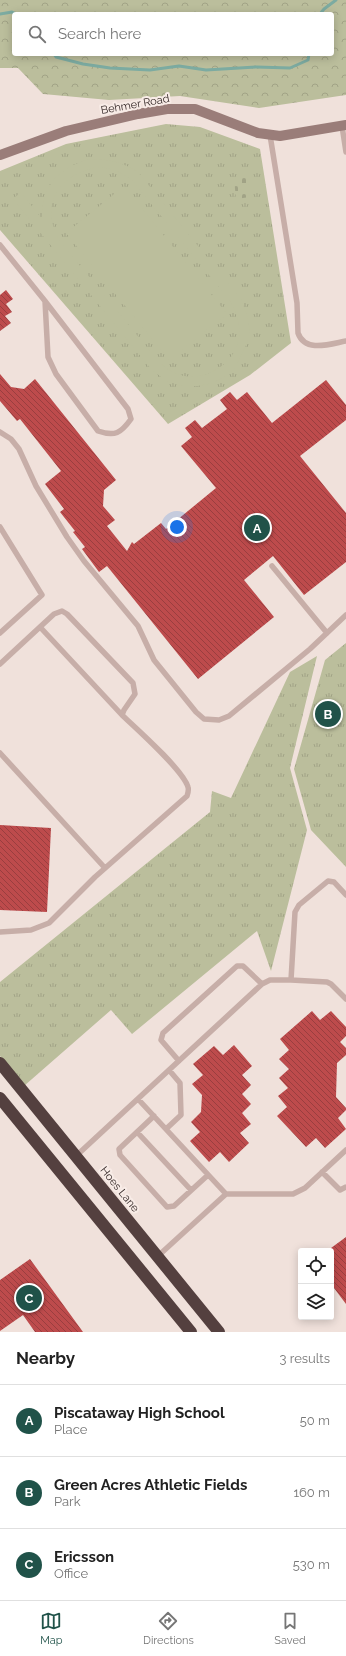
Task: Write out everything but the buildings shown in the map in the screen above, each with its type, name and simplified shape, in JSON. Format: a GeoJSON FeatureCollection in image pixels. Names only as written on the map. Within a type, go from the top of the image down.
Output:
{"type":"FeatureCollection","features":[{"type":"Feature","properties":{"kind":"highway","name":"Hoes Lane"},"geometry":{"type":"LineString","coordinates":[[0,1063],[219,1332]]}},
{"type":"Feature","properties":{"kind":"highway"},"geometry":{"type":"LineString","coordinates":[[0,1098],[191,1332]]}},
{"type":"Feature","properties":{"kind":"street","name":"Behmer Road"},"geometry":{"type":"LineString","coordinates":[[0,155],[66,131],[167,109],[195,109],[258,133],[280,136],[344,125]]}},
{"type":"Feature","properties":{"kind":"lane"},"geometry":{"type":"LineString","coordinates":[[344,125],[346,152]]}},
{"type":"Feature","properties":{"kind":"lane"},"geometry":{"type":"LineString","coordinates":[[270,135],[297,303],[300,337],[302,341],[313,346],[346,341]]}},
{"type":"Feature","properties":{"kind":"lane"},"geometry":{"type":"LineString","coordinates":[[0,245],[3,253],[45,301],[128,409],[131,419],[116,434],[107,434],[98,431],[56,374],[48,357],[45,301]]}},
{"type":"Feature","properties":{"kind":"lane"},"geometry":{"type":"LineString","coordinates":[[0,432],[11,439],[19,449],[36,486],[84,561],[138,626],[154,660],[196,712],[204,719],[219,720],[228,716],[310,649],[346,615]]}},
{"type":"Feature","properties":{"kind":"lane"},"geometry":{"type":"LineString","coordinates":[[0,527],[42,595],[0,633]]}},
{"type":"Feature","properties":{"kind":"lane"},"geometry":{"type":"LineString","coordinates":[[272,566],[327,633]]}},
{"type":"Feature","properties":{"kind":"lane"},"geometry":{"type":"LineString","coordinates":[[0,664],[54,614],[62,611],[67,614],[133,683],[135,694],[122,715]]}},
{"type":"Feature","properties":{"kind":"lane"},"geometry":{"type":"LineString","coordinates":[[0,932],[31,930],[49,923],[105,868],[187,796],[189,791],[188,786],[181,775],[151,742],[122,715],[40,627]]}},
{"type":"Feature","properties":{"kind":"lane"},"geometry":{"type":"LineString","coordinates":[[0,753],[105,868]]}},
{"type":"Feature","properties":{"kind":"lane"},"geometry":{"type":"LineString","coordinates":[[291,980],[295,912],[299,905],[328,881],[334,882],[346,895]]}},
{"type":"Feature","properties":{"kind":"lane"},"geometry":{"type":"LineString","coordinates":[[179,1061],[161,1040],[163,1033],[237,966],[243,966],[262,984]]}},
{"type":"Feature","properties":{"kind":"lane"},"geometry":{"type":"LineString","coordinates":[[76,1156],[262,984],[270,980],[327,982],[332,984],[346,999]]}},
{"type":"Feature","properties":{"kind":"lane"},"geometry":{"type":"LineString","coordinates":[[166,1129],[181,1115],[180,1083],[169,1070]]}},
{"type":"Feature","properties":{"kind":"lane"},"geometry":{"type":"LineString","coordinates":[[138,1099],[226,1194]]}},
{"type":"Feature","properties":{"kind":"lane"},"geometry":{"type":"LineString","coordinates":[[154,1116],[119,1149],[120,1155],[167,1207],[174,1206],[208,1175]]}},
{"type":"Feature","properties":{"kind":"lane"},"geometry":{"type":"LineString","coordinates":[[137,1132],[191,1190]]}},
{"type":"Feature","properties":{"kind":"lane"},"geometry":{"type":"LineString","coordinates":[[158,1256],[226,1194],[293,1194],[300,1192],[346,1150]]}},
{"type":"Feature","properties":{"kind":"lane"},"geometry":{"type":"LineString","coordinates":[[322,1172],[340,1190],[346,1187]]}},
{"type":"Feature","properties":{"kind":"green space"},"geometry":{"type":"Polygon","coordinates":[[[0,0],[346,0],[346,95],[259,108],[180,96],[109,100],[43,94],[18,68],[0,68],[0,0]]]}},
{"type":"Feature","properties":{"kind":"green space"},"geometry":{"type":"Polygon","coordinates":[[[166,124],[200,127],[260,149],[291,343],[250,375],[168,424],[0,230],[0,171],[66,144],[166,124]]]}},
{"type":"Feature","properties":{"kind":"green space"},"geometry":{"type":"Polygon","coordinates":[[[90,159],[109,160],[121,163],[138,172],[241,299],[247,315],[250,330],[247,343],[235,368],[224,377],[213,383],[198,386],[183,386],[166,381],[151,369],[13,199],[21,192],[42,219],[45,197],[54,180],[69,167],[90,159]],[[98,167],[73,176],[64,183],[57,192],[53,202],[51,214],[53,227],[59,240],[163,366],[174,373],[186,376],[196,376],[214,371],[229,359],[235,351],[238,342],[238,321],[235,310],[230,301],[132,180],[116,171],[98,167]]]}},
{"type":"Feature","properties":{"kind":"green space"},"geometry":{"type":"Polygon","coordinates":[[[248,175],[250,197],[236,199],[234,178],[248,175]]]}},
{"type":"Feature","properties":{"kind":"green space"},"geometry":{"type":"Polygon","coordinates":[[[124,186],[227,314],[169,360],[66,233],[124,186]]]}},
{"type":"Feature","properties":{"kind":"green space"},"geometry":{"type":"Polygon","coordinates":[[[346,643],[346,867],[311,830],[294,769],[325,660],[346,643]]]}},
{"type":"Feature","properties":{"kind":"green space"},"geometry":{"type":"Polygon","coordinates":[[[317,656],[290,768],[307,830],[271,971],[257,931],[132,1034],[111,1010],[24,1086],[0,1056],[0,982],[210,812],[212,791],[231,798],[290,672],[317,656]]]}},
{"type":"Feature","properties":{"kind":"waterway"},"geometry":{"type":"LineString","coordinates":[[322,12],[336,0]]}},
{"type":"Feature","properties":{"kind":"waterway"},"geometry":{"type":"LineString","coordinates":[[0,14],[12,12]]}},
{"type":"Feature","properties":{"kind":"waterway"},"geometry":{"type":"LineString","coordinates":[[55,56],[83,64],[110,68],[150,70],[179,66],[206,70],[256,67],[290,68],[308,60],[309,56]]}},
{"type":"Feature","properties":{"kind":"place","name":"Piscataway High School"},"geometry":{"type":"Point","coordinates":[257,528]}},
{"type":"Feature","properties":{"kind":"place","name":"Green Acres Athletic Fields"},"geometry":{"type":"Point","coordinates":[328,714]}},
{"type":"Feature","properties":{"kind":"place","name":"Ericsson"},"geometry":{"type":"Point","coordinates":[29,1298]}}]}
